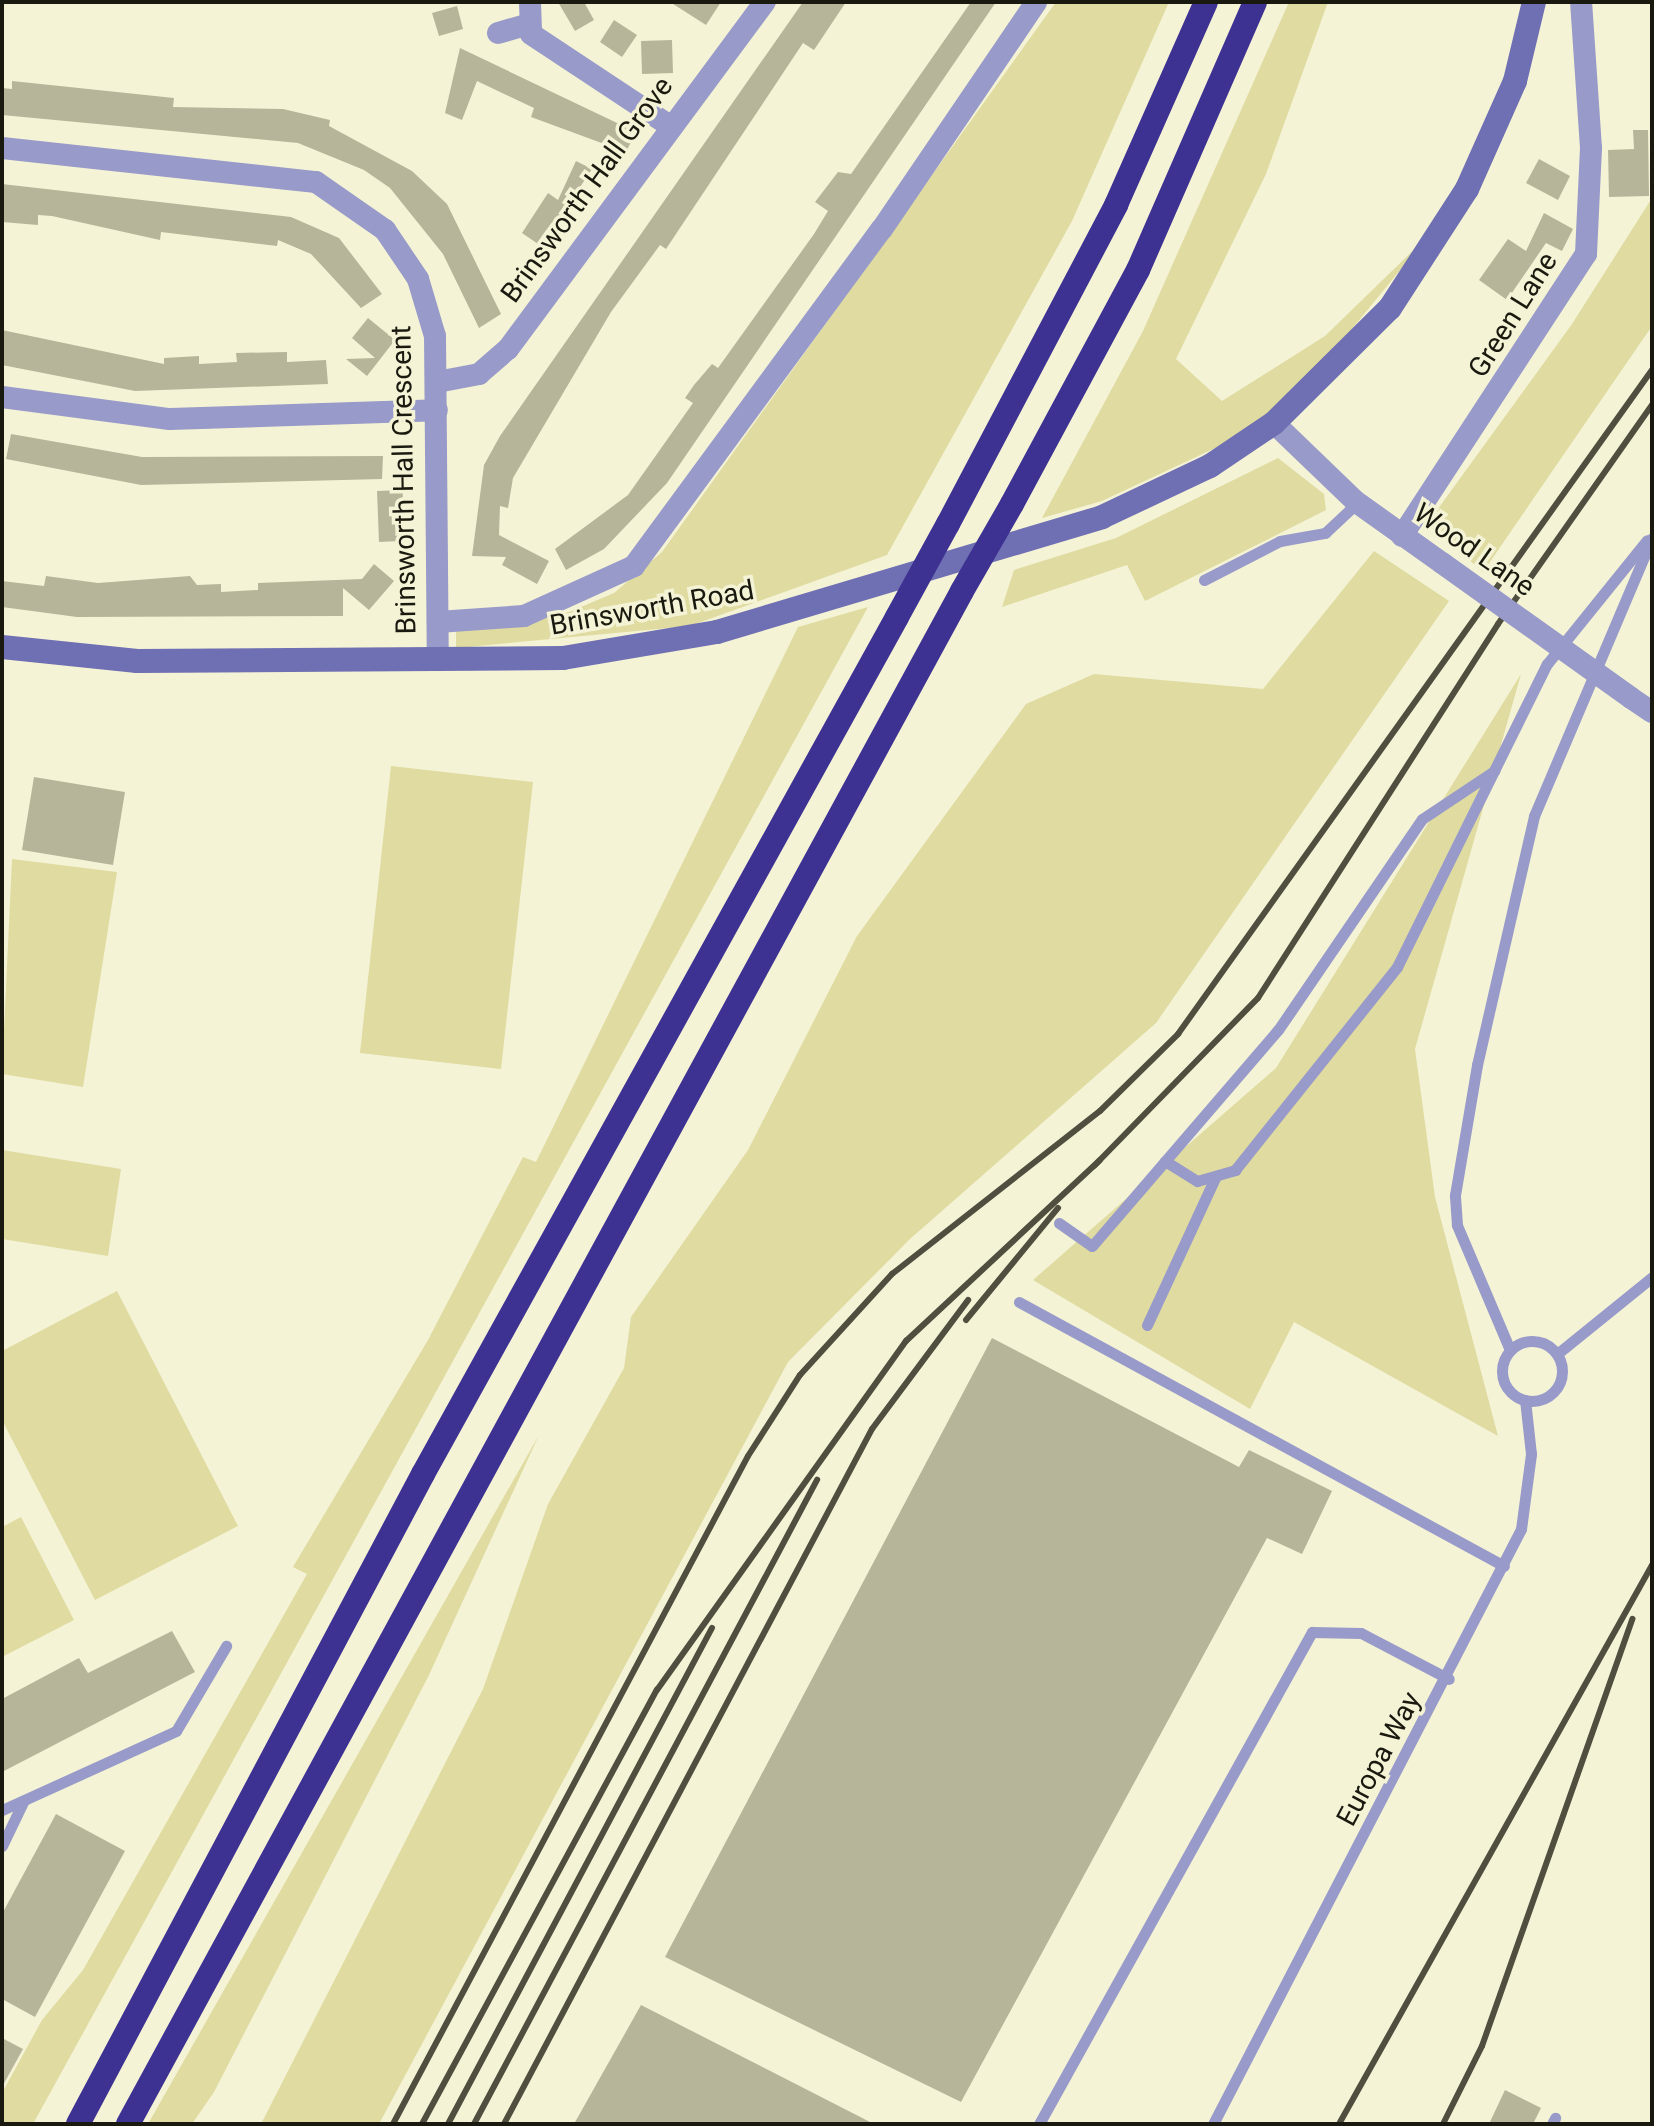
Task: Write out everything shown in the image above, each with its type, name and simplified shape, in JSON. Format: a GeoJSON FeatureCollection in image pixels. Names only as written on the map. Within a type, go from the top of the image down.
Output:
{"type":"FeatureCollection","features":[{"type":"Feature","properties":{"kind":"highway"},"geometry":{"type":"LineString","coordinates":[[78,2124],[423,1474],[948,524],[1116,205],[1206,2]]}},
{"type":"Feature","properties":{"kind":"highway"},"geometry":{"type":"LineString","coordinates":[[128,2124],[1138,270],[1255,2]]}},
{"type":"Feature","properties":{"kind":"main road","name":"Brinsworth Road"},"geometry":{"type":"LineString","coordinates":[[2,647],[137,661],[563,658],[635,648],[907,580],[1102,517],[1188,478],[1274,423],[1360,344],[1442,234],[1515,81],[1534,2]]}},
{"type":"Feature","properties":{"kind":"street"},"geometry":{"type":"LineString","coordinates":[[526,25],[530,2]]}},
{"type":"Feature","properties":{"kind":"street","name":"Brinsworth Hall Grove"},"geometry":{"type":"LineString","coordinates":[[437,382],[479,374],[508,349],[670,126],[765,2]]}},
{"type":"Feature","properties":{"kind":"street","name":"Brinsworth Road"},"geometry":{"type":"LineString","coordinates":[[438,622],[524,616],[634,566],[882,229],[1036,2]]}},
{"type":"Feature","properties":{"kind":"street","name":"Green Lane"},"geometry":{"type":"LineString","coordinates":[[1402,536],[1586,254],[1591,148],[1581,2]]}},
{"type":"Feature","properties":{"kind":"street"},"geometry":{"type":"LineString","coordinates":[[498,33],[526,25]]}},
{"type":"Feature","properties":{"kind":"street"},"geometry":{"type":"LineString","coordinates":[[526,25],[670,126]]}},
{"type":"Feature","properties":{"kind":"street","name":"Brinsworth Hall Crescent"},"geometry":{"type":"LineString","coordinates":[[2,148],[257,172],[334,191],[385,230],[418,279],[435,336],[438,660]]}},
{"type":"Feature","properties":{"kind":"street"},"geometry":{"type":"LineString","coordinates":[[2,397],[170,419],[437,410]]}},
{"type":"Feature","properties":{"kind":"street","name":"Wood Lane"},"geometry":{"type":"LineString","coordinates":[[1274,423],[1357,503],[1652,712]]}},
{"type":"Feature","properties":{"kind":"lane"},"geometry":{"type":"LineString","coordinates":[[1204,580],[1280,541],[1325,533],[1357,503]]}},
{"type":"Feature","properties":{"kind":"lane"},"geometry":{"type":"LineString","coordinates":[[1165,1161],[1197,1181],[1235,1170],[1397,967],[1547,664],[1652,537]]}},
{"type":"Feature","properties":{"kind":"lane"},"geometry":{"type":"LineString","coordinates":[[1557,1354],[1558,1386],[1541,1400],[1525,1400],[1503,1378],[1510,1350],[1457,1225],[1455,1195],[1477,1065],[1534,816],[1581,691],[1652,537]]}},
{"type":"Feature","properties":{"kind":"lane"},"geometry":{"type":"LineString","coordinates":[[1059,1223],[1092,1246],[1278,1030],[1422,819],[1494,771]]}},
{"type":"Feature","properties":{"kind":"lane"},"geometry":{"type":"LineString","coordinates":[[1147,1325],[1216,1176]]}},
{"type":"Feature","properties":{"kind":"lane"},"geometry":{"type":"LineString","coordinates":[[1557,1354],[1652,1277]]}},
{"type":"Feature","properties":{"kind":"lane"},"geometry":{"type":"LineString","coordinates":[[1019,1302],[1504,1566]]}},
{"type":"Feature","properties":{"kind":"lane"},"geometry":{"type":"LineString","coordinates":[[1510,1350],[1534,1341],[1557,1354]]}},
{"type":"Feature","properties":{"kind":"lane","name":"Europa Way"},"geometry":{"type":"LineString","coordinates":[[1213,2124],[1449,1679],[1504,1566],[1529,1500],[1525,1400]]}},
{"type":"Feature","properties":{"kind":"lane"},"geometry":{"type":"LineString","coordinates":[[1039,2124],[1312,1632],[1361,1633],[1449,1679]]}},
{"type":"Feature","properties":{"kind":"lane"},"geometry":{"type":"LineString","coordinates":[[2,1810],[176,1731],[226,1646]]}},
{"type":"Feature","properties":{"kind":"lane"},"geometry":{"type":"LineString","coordinates":[[2,1846],[23,1802]]}},
{"type":"Feature","properties":{"kind":"shaded area"},"geometry":{"type":"Polygon","coordinates":[[[1056,2],[1169,2],[1072,221],[887,555],[690,626],[456,648],[456,629],[569,612],[614,593],[662,552],[1056,2]]]}},
{"type":"Feature","properties":{"kind":"shaded area"},"geometry":{"type":"Polygon","coordinates":[[[1289,2],[1328,2],[1266,174],[1176,359],[1222,401],[1325,336],[1428,236],[1302,390],[1226,443],[1102,501],[1042,518],[1143,331],[1289,2]]]}},
{"type":"Feature","properties":{"kind":"shaded area"},"geometry":{"type":"Polygon","coordinates":[[[1652,198],[1652,326],[1483,572],[1427,524],[1572,324],[1652,198]]]}},
{"type":"Feature","properties":{"kind":"shaded area"},"geometry":{"type":"Polygon","coordinates":[[[1278,458],[1324,494],[1326,510],[1145,601],[1127,565],[1002,607],[1014,570],[1116,538],[1278,458]]]}},
{"type":"Feature","properties":{"kind":"shaded area"},"geometry":{"type":"Polygon","coordinates":[[[1374,551],[1449,601],[1156,1023],[910,1239],[788,1362],[379,2124],[261,2124],[483,1689],[548,1504],[624,1368],[631,1317],[748,1150],[857,936],[1026,704],[1094,674],[1263,689],[1374,551]]]}},
{"type":"Feature","properties":{"kind":"shaded area"},"geometry":{"type":"Polygon","coordinates":[[[868,607],[33,2124],[2,2124],[2,2093],[42,2020],[83,1970],[307,1574],[293,1567],[428,1340],[523,1157],[536,1162],[798,627],[868,607]]]}},
{"type":"Feature","properties":{"kind":"shaded area"},"geometry":{"type":"Polygon","coordinates":[[[1521,674],[1415,1049],[1435,1197],[1498,1436],[1294,1322],[1250,1409],[1033,1280],[1276,1068],[1521,674]]]}},
{"type":"Feature","properties":{"kind":"shaded area"},"geometry":{"type":"Polygon","coordinates":[[[391,766],[533,782],[501,1069],[360,1053],[391,766]]]}},
{"type":"Feature","properties":{"kind":"shaded area"},"geometry":{"type":"Polygon","coordinates":[[[12,859],[117,872],[83,1087],[2,1074],[12,859]]]}},
{"type":"Feature","properties":{"kind":"shaded area"},"geometry":{"type":"Polygon","coordinates":[[[2,1150],[121,1169],[108,1256],[2,1239],[2,1150]]]}},
{"type":"Feature","properties":{"kind":"shaded area"},"geometry":{"type":"Polygon","coordinates":[[[117,1291],[238,1526],[95,1600],[2,1420],[2,1351],[117,1291]]]}},
{"type":"Feature","properties":{"kind":"shaded area"},"geometry":{"type":"Polygon","coordinates":[[[539,1435],[429,1675],[214,2092],[192,2124],[148,2124],[539,1435]]]}},
{"type":"Feature","properties":{"kind":"shaded area"},"geometry":{"type":"Polygon","coordinates":[[[21,1517],[74,1620],[2,1657],[2,1527],[21,1517]]]}},
{"type":"Feature","properties":{"kind":"building"},"geometry":{"type":"Polygon","coordinates":[[[558,2],[584,2],[594,20],[575,31],[558,2]]]}},
{"type":"Feature","properties":{"kind":"building"},"geometry":{"type":"Polygon","coordinates":[[[670,2],[721,2],[706,25],[670,2]]]}},
{"type":"Feature","properties":{"kind":"building"},"geometry":{"type":"Polygon","coordinates":[[[803,2],[846,2],[814,50],[803,43],[666,249],[660,245],[611,312],[513,478],[508,508],[500,506],[499,535],[549,561],[537,584],[502,565],[506,557],[472,556],[484,465],[500,436],[803,2]]]}},
{"type":"Feature","properties":{"kind":"building"},"geometry":{"type":"Polygon","coordinates":[[[971,2],[996,2],[667,483],[604,549],[566,570],[555,549],[628,495],[693,403],[685,398],[694,385],[712,364],[718,368],[814,234],[828,211],[815,202],[838,172],[851,174],[971,2]]]}},
{"type":"Feature","properties":{"kind":"building"},"geometry":{"type":"Polygon","coordinates":[[[457,6],[463,29],[439,36],[432,13],[457,6]]]}},
{"type":"Feature","properties":{"kind":"building"},"geometry":{"type":"Polygon","coordinates":[[[614,20],[637,35],[622,57],[600,42],[614,20]]]}},
{"type":"Feature","properties":{"kind":"building"},"geometry":{"type":"Polygon","coordinates":[[[672,40],[673,73],[642,74],[641,41],[672,40]]]}},
{"type":"Feature","properties":{"kind":"building"},"geometry":{"type":"Polygon","coordinates":[[[460,48],[636,132],[626,152],[531,117],[534,108],[477,81],[462,120],[445,113],[460,48]]]}},
{"type":"Feature","properties":{"kind":"building"},"geometry":{"type":"Polygon","coordinates":[[[12,81],[174,98],[173,107],[283,109],[330,120],[329,126],[412,171],[447,204],[501,314],[479,328],[443,254],[390,188],[364,170],[298,143],[2,115],[2,88],[12,89],[12,81]]]}},
{"type":"Feature","properties":{"kind":"building"},"geometry":{"type":"Polygon","coordinates":[[[1633,130],[1648,130],[1649,196],[1609,197],[1608,150],[1634,149],[1633,130]]]}},
{"type":"Feature","properties":{"kind":"building"},"geometry":{"type":"Polygon","coordinates":[[[1539,159],[1570,176],[1558,200],[1526,183],[1539,159]]]}},
{"type":"Feature","properties":{"kind":"building"},"geometry":{"type":"Polygon","coordinates":[[[576,161],[592,169],[541,246],[522,233],[548,193],[558,200],[576,161]]]}},
{"type":"Feature","properties":{"kind":"building"},"geometry":{"type":"Polygon","coordinates":[[[2,184],[291,217],[339,238],[382,294],[361,308],[311,254],[278,240],[277,246],[161,232],[160,240],[38,215],[38,225],[2,222],[2,184]]]}},
{"type":"Feature","properties":{"kind":"building"},"geometry":{"type":"Polygon","coordinates":[[[1544,213],[1573,229],[1562,251],[1546,243],[1507,300],[1479,280],[1508,239],[1526,251],[1544,213]]]}},
{"type":"Feature","properties":{"kind":"building"},"geometry":{"type":"Polygon","coordinates":[[[368,318],[395,340],[367,376],[346,359],[375,358],[352,338],[368,318]]]}},
{"type":"Feature","properties":{"kind":"building"},"geometry":{"type":"Polygon","coordinates":[[[2,330],[164,364],[164,358],[199,356],[199,364],[237,362],[236,353],[287,352],[287,362],[326,360],[328,384],[135,391],[2,365],[2,330]]]}},
{"type":"Feature","properties":{"kind":"building"},"geometry":{"type":"Polygon","coordinates":[[[11,434],[142,457],[383,456],[382,479],[141,485],[6,459],[11,434]]]}},
{"type":"Feature","properties":{"kind":"building"},"geometry":{"type":"Polygon","coordinates":[[[403,490],[401,541],[379,542],[377,491],[403,490]]]}},
{"type":"Feature","properties":{"kind":"building"},"geometry":{"type":"Polygon","coordinates":[[[374,564],[394,581],[369,610],[343,588],[343,616],[77,617],[2,607],[2,581],[44,586],[46,576],[98,583],[190,576],[197,585],[221,584],[221,592],[258,590],[258,583],[362,579],[374,564]]]}},
{"type":"Feature","properties":{"kind":"building"},"geometry":{"type":"Polygon","coordinates":[[[34,777],[125,792],[113,865],[22,850],[34,777]]]}},
{"type":"Feature","properties":{"kind":"building"},"geometry":{"type":"Polygon","coordinates":[[[992,1338],[1239,1467],[1249,1450],[1332,1491],[1302,1554],[1267,1538],[961,2102],[665,1957],[992,1338]]]}},
{"type":"Feature","properties":{"kind":"building"},"geometry":{"type":"Polygon","coordinates":[[[172,1631],[195,1672],[2,1772],[2,1699],[79,1658],[88,1673],[172,1631]]]}},
{"type":"Feature","properties":{"kind":"building"},"geometry":{"type":"Polygon","coordinates":[[[56,1814],[125,1851],[35,2017],[2,1999],[2,1914],[56,1814]]]}},
{"type":"Feature","properties":{"kind":"building"},"geometry":{"type":"Polygon","coordinates":[[[641,2005],[874,2124],[574,2124],[641,2005]]]}},
{"type":"Feature","properties":{"kind":"building"},"geometry":{"type":"Polygon","coordinates":[[[2,2038],[23,2049],[2,2087],[2,2038]]]}},
{"type":"Feature","properties":{"kind":"building"},"geometry":{"type":"Polygon","coordinates":[[[1505,2090],[1541,2108],[1533,2124],[1489,2124],[1505,2090]]]}},
{"type":"Feature","properties":{"kind":"railway"},"geometry":{"type":"LineString","coordinates":[[393,2124],[748,1456],[800,1375],[892,1274],[1100,1111],[1178,1034],[1652,370]]}},
{"type":"Feature","properties":{"kind":"railway"},"geometry":{"type":"LineString","coordinates":[[1094,1166],[1258,998],[1498,624],[1652,405]]}},
{"type":"Feature","properties":{"kind":"railway"},"geometry":{"type":"LineString","coordinates":[[422,2124],[657,1690],[906,1341],[1100,1160]]}},
{"type":"Feature","properties":{"kind":"railway"},"geometry":{"type":"LineString","coordinates":[[966,1320],[1058,1208]]}},
{"type":"Feature","properties":{"kind":"railway"},"geometry":{"type":"LineString","coordinates":[[504,2124],[872,1429],[968,1300]]}},
{"type":"Feature","properties":{"kind":"railway"},"geometry":{"type":"LineString","coordinates":[[474,2124],[817,1480]]}},
{"type":"Feature","properties":{"kind":"railway"},"geometry":{"type":"LineString","coordinates":[[1339,2124],[1652,1565]]}},
{"type":"Feature","properties":{"kind":"railway"},"geometry":{"type":"LineString","coordinates":[[1443,2124],[1482,2046],[1632,1619]]}},
{"type":"Feature","properties":{"kind":"railway"},"geometry":{"type":"LineString","coordinates":[[448,2124],[712,1628]]}}]}
